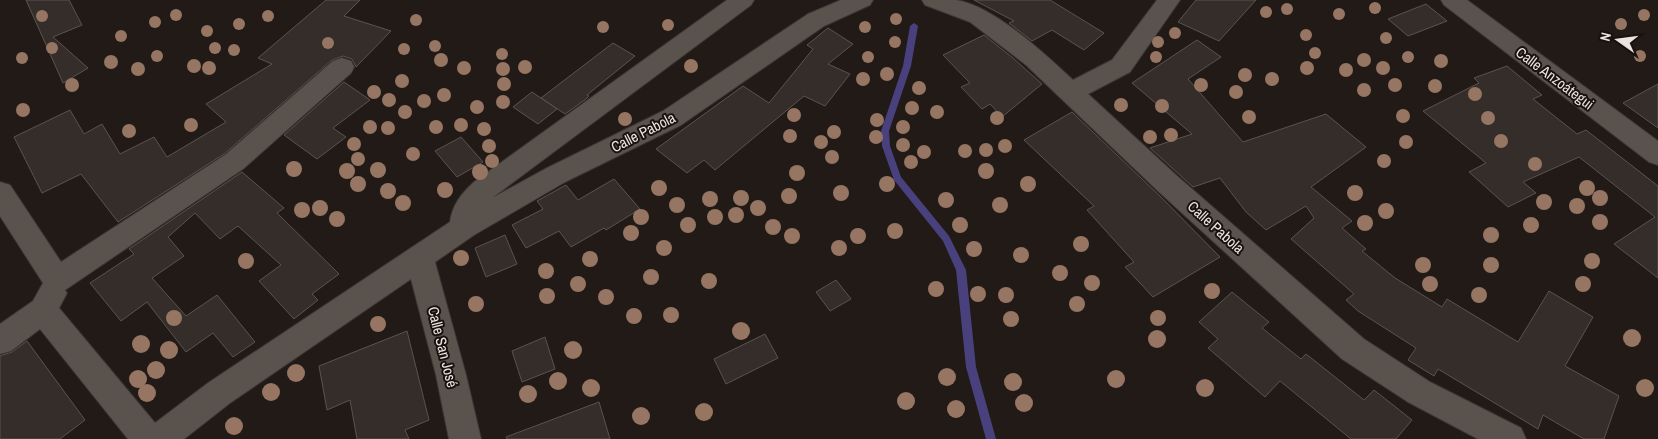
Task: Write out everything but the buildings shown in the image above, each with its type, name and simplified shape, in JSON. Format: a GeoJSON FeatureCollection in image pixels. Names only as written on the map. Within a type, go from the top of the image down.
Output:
{"type":"FeatureCollection","features":[{"type":"Feature","properties":{"kind":"street"},"geometry":{"type":"LineString","coordinates":[[464,227],[463,216],[468,204],[483,190],[743,0]]}},
{"type":"Feature","properties":{"kind":"street","name":"Calle Pabola"},"geometry":{"type":"LineString","coordinates":[[159,439],[219,393],[464,227],[556,175],[672,118],[816,20],[862,0]]}},
{"type":"Feature","properties":{"kind":"street","name":"Calle Pabola"},"geometry":{"type":"LineString","coordinates":[[933,0],[960,8],[991,25],[1035,59],[1281,287],[1353,349],[1420,392],[1510,439]]}},
{"type":"Feature","properties":{"kind":"street"},"geometry":{"type":"LineString","coordinates":[[1070,91],[1101,78],[1121,66],[1168,0]]}},
{"type":"Feature","properties":{"kind":"street","name":"Calle Anzoátegui"},"geometry":{"type":"LineString","coordinates":[[1452,0],[1658,155]]}},
{"type":"Feature","properties":{"kind":"street"},"geometry":{"type":"LineString","coordinates":[[0,341],[43,310],[57,280],[234,162],[342,67]]}},
{"type":"Feature","properties":{"kind":"street"},"geometry":{"type":"LineString","coordinates":[[0,192],[57,280]]}},
{"type":"Feature","properties":{"kind":"street","name":"Calle San José"},"geometry":{"type":"LineString","coordinates":[[419,256],[451,375],[465,439]]}},
{"type":"Feature","properties":{"kind":"street"},"geometry":{"type":"LineString","coordinates":[[43,310],[148,439]]}},
{"type":"Feature","properties":{"kind":"waterway"},"geometry":{"type":"LineString","coordinates":[[914,26],[907,66],[885,131],[886,146],[897,178],[946,239],[961,270],[971,367],[991,439]]}}]}
